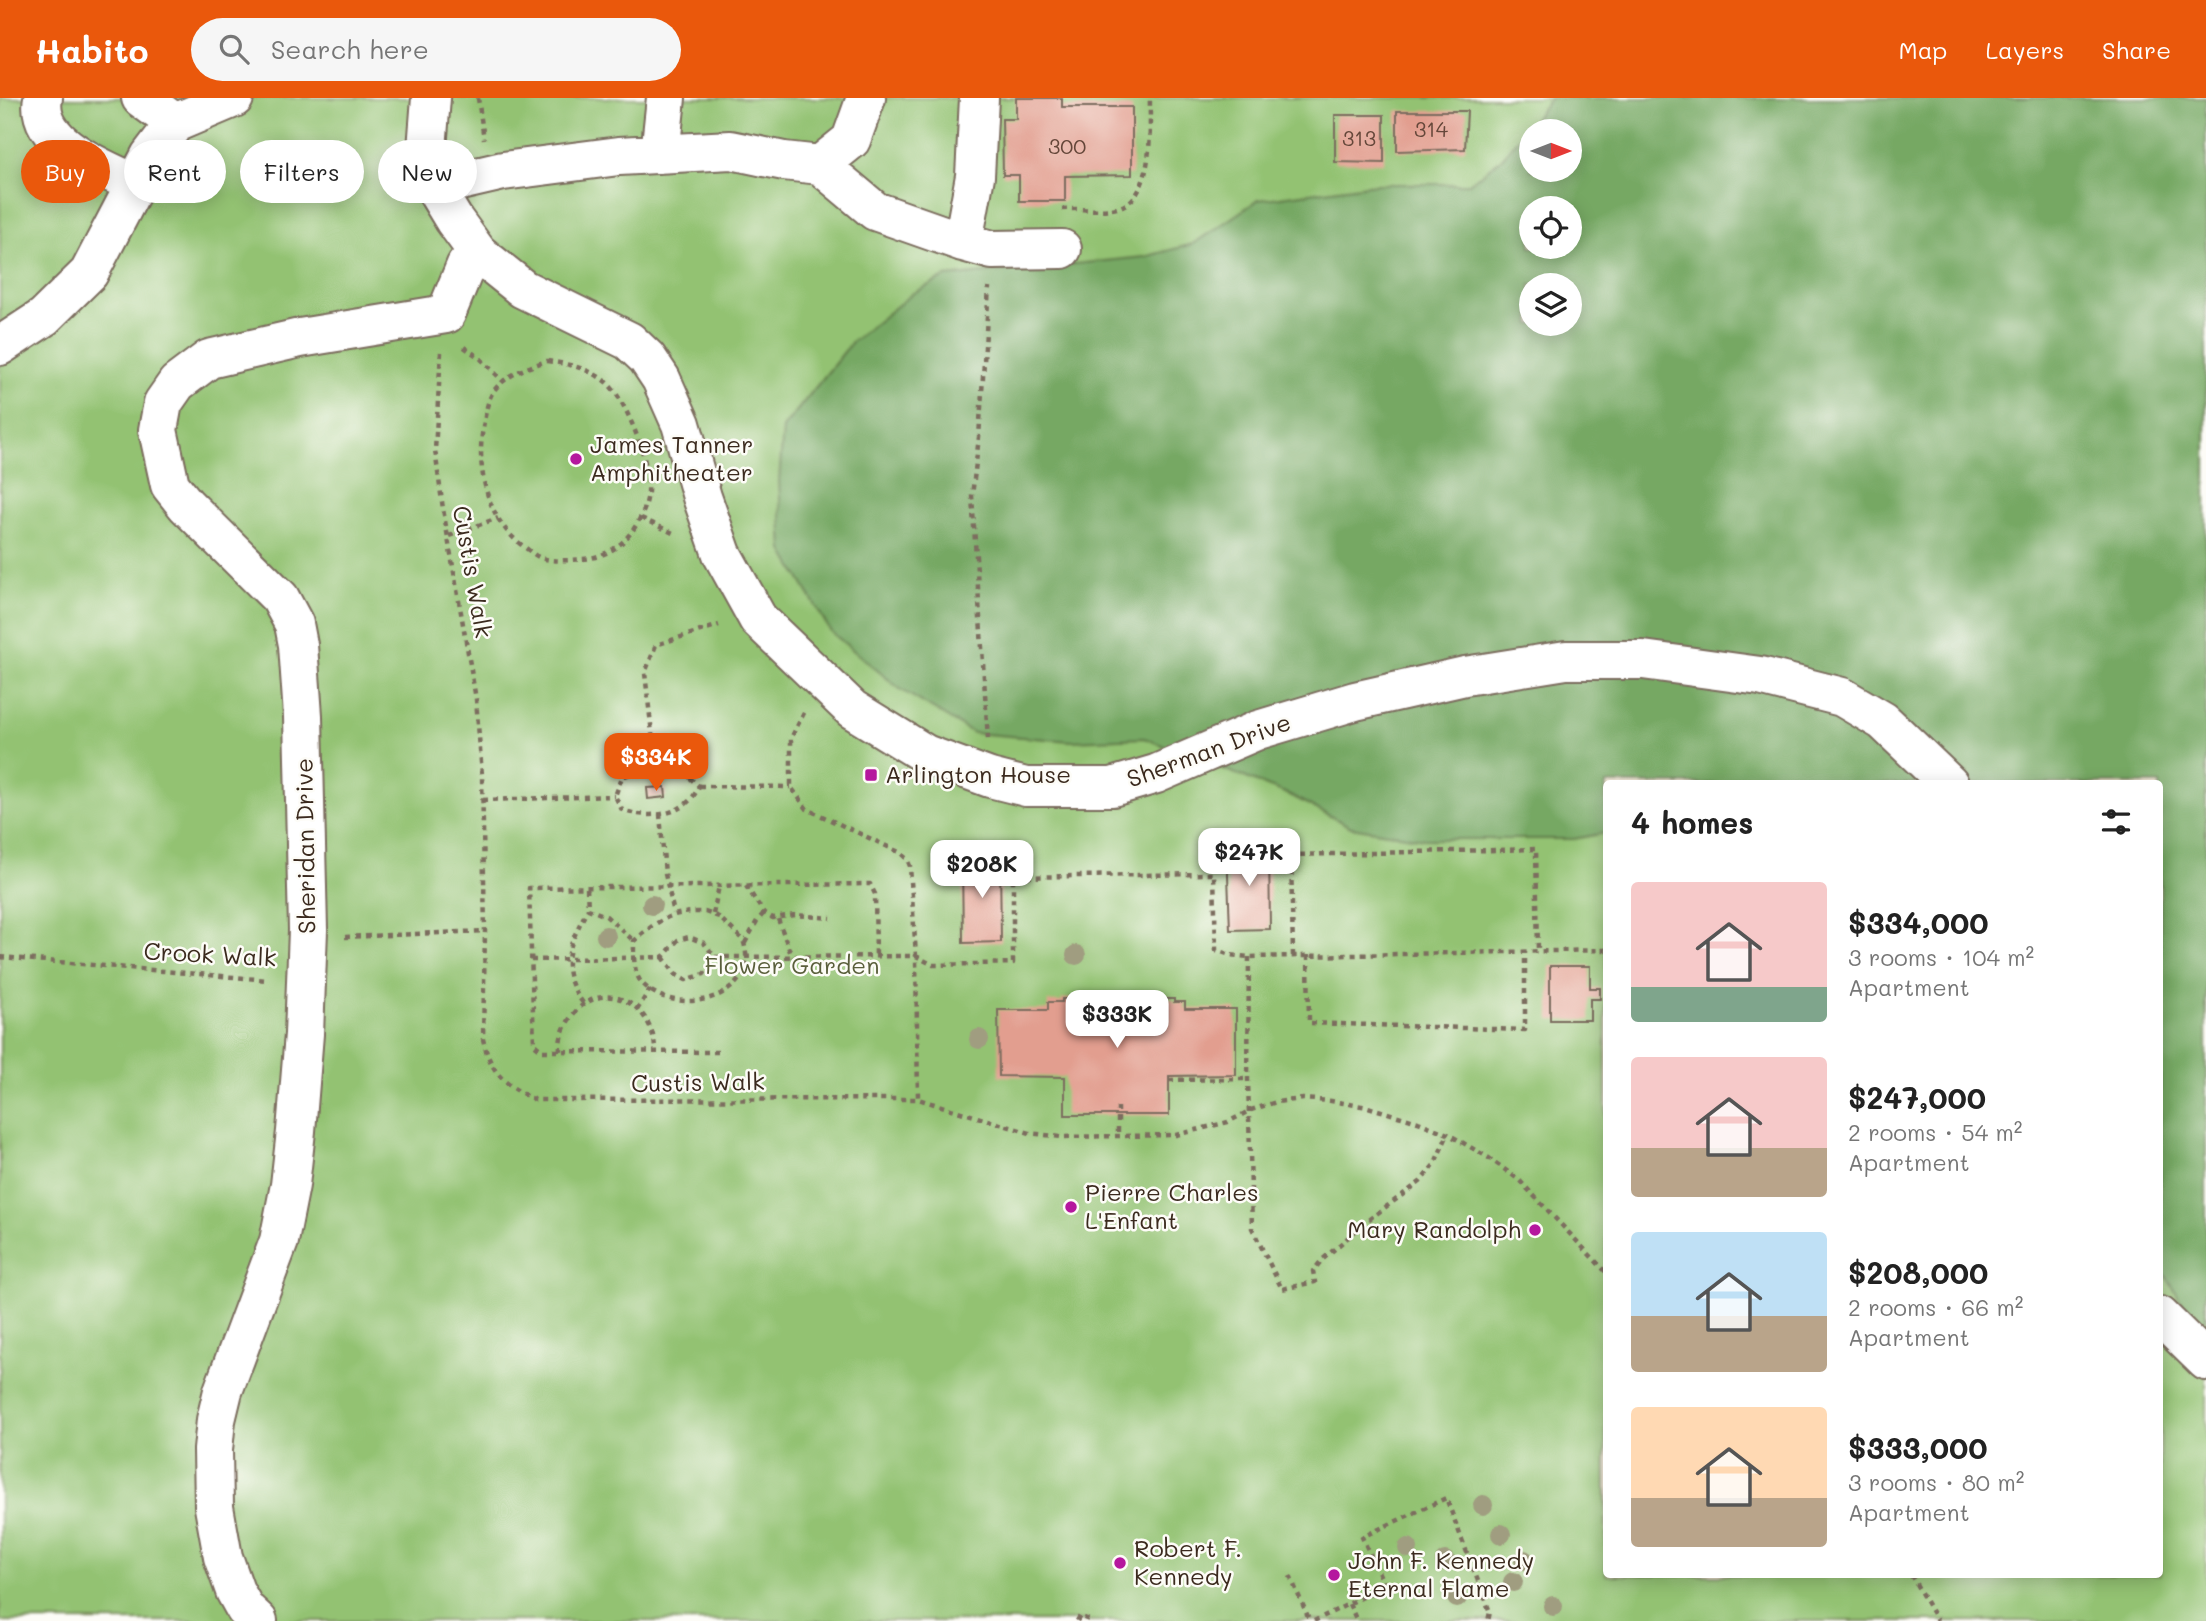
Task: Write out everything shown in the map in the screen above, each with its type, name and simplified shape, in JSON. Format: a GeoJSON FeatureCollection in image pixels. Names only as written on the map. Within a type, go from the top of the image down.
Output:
{"type":"FeatureCollection","features":[{"type":"Feature","properties":{"kind":"lane"},"geometry":{"type":"LineString","coordinates":[[43,98],[41,110],[47,127],[59,141],[124,178]]}},
{"type":"Feature","properties":{"kind":"lane"},"geometry":{"type":"LineString","coordinates":[[141,98],[175,123]]}},
{"type":"Feature","properties":{"kind":"lane"},"geometry":{"type":"LineString","coordinates":[[162,140],[175,123],[234,98]]}},
{"type":"Feature","properties":{"kind":"lane","name":"Sherman Drive"},"geometry":{"type":"LineString","coordinates":[[428,140],[430,98]]}},
{"type":"Feature","properties":{"kind":"lane"},"geometry":{"type":"LineString","coordinates":[[660,154],[666,98]]}},
{"type":"Feature","properties":{"kind":"lane"},"geometry":{"type":"LineString","coordinates":[[820,165],[851,140],[866,98]]}},
{"type":"Feature","properties":{"kind":"lane"},"geometry":{"type":"LineString","coordinates":[[978,246],[975,176],[979,98]]}},
{"type":"Feature","properties":{"kind":"lane"},"geometry":{"type":"LineString","coordinates":[[477,177],[503,171],[619,156],[731,150],[820,165],[875,211],[978,246],[1062,249]]}},
{"type":"Feature","properties":{"kind":"lane"},"geometry":{"type":"LineString","coordinates":[[0,346],[44,317],[89,273],[126,203]]}},
{"type":"Feature","properties":{"kind":"lane","name":"Sherman Drive"},"geometry":{"type":"LineString","coordinates":[[445,203],[478,253],[523,289],[629,341],[647,358],[661,379],[681,424],[722,554],[758,619],[852,709],[925,754],[990,778],[1026,786],[1112,786],[1156,774],[1258,730],[1355,701],[1465,676],[1566,660],[1643,660],[1760,676],[1842,697],[1882,722],[1945,780]]}},
{"type":"Feature","properties":{"kind":"lane"},"geometry":{"type":"LineString","coordinates":[[452,329],[466,265],[478,253]]}},
{"type":"Feature","properties":{"kind":"lane","name":"Sheridan Drive"},"geometry":{"type":"LineString","coordinates":[[258,1621],[245,1609],[235,1591],[223,1558],[214,1507],[213,1450],[223,1391],[266,1279],[285,1213],[301,1073],[307,956],[303,716],[294,624],[280,598],[186,505],[170,485],[158,430],[163,403],[177,383],[209,359],[300,338],[452,329]]}},
{"type":"Feature","properties":{"kind":"lane"},"geometry":{"type":"LineString","coordinates":[[2163,1319],[2206,1360]]}},
{"type":"Feature","properties":{"kind":"path"},"geometry":{"type":"LineString","coordinates":[[1055,209],[1118,208],[1130,200],[1142,184],[1148,169],[1150,98]]}},
{"type":"Feature","properties":{"kind":"path"},"geometry":{"type":"LineString","coordinates":[[978,246],[979,437],[972,496],[990,778]]}},
{"type":"Feature","properties":{"kind":"path"},"geometry":{"type":"LineString","coordinates":[[452,329],[503,381]]}},
{"type":"Feature","properties":{"kind":"path","name":"Custis Walk"},"geometry":{"type":"LineString","coordinates":[[452,329],[441,346],[435,450],[476,699],[483,800],[483,1039],[486,1055],[495,1072],[511,1088],[536,1100],[918,1099],[1030,1133],[1061,1137],[1176,1135],[1228,1122],[1251,1110],[1276,1102],[1303,1099],[1331,1101],[1403,1116],[1448,1135],[1489,1158],[1519,1180],[1603,1269]]}},
{"type":"Feature","properties":{"kind":"path"},"geometry":{"type":"LineString","coordinates":[[547,361],[569,363],[590,371],[607,383],[626,407],[647,472],[648,496],[640,518],[628,536],[613,551],[592,559],[562,561],[538,558],[516,541],[498,518],[480,467],[480,439],[486,409],[494,391],[503,381],[522,369],[547,361]]}},
{"type":"Feature","properties":{"kind":"path"},"geometry":{"type":"LineString","coordinates":[[449,536],[498,518]]}},
{"type":"Feature","properties":{"kind":"path"},"geometry":{"type":"LineString","coordinates":[[640,518],[662,527]]}},
{"type":"Feature","properties":{"kind":"path"},"geometry":{"type":"LineString","coordinates":[[656,768],[645,673],[656,645],[718,625],[758,619]]}},
{"type":"Feature","properties":{"kind":"path"},"geometry":{"type":"LineString","coordinates":[[824,684],[791,738],[791,786],[807,809],[889,846],[906,859],[911,874],[916,956],[918,1099]]}},
{"type":"Feature","properties":{"kind":"path"},"geometry":{"type":"LineString","coordinates":[[699,786],[687,804],[678,810],[660,814],[633,814],[622,810],[615,796],[622,778],[638,771],[656,768],[680,769],[699,786],[791,786]]}},
{"type":"Feature","properties":{"kind":"path"},"geometry":{"type":"LineString","coordinates":[[483,800],[615,796]]}},
{"type":"Feature","properties":{"kind":"path"},"geometry":{"type":"LineString","coordinates":[[660,814],[667,887],[674,914]]}},
{"type":"Feature","properties":{"kind":"path"},"geometry":{"type":"LineString","coordinates":[[1293,956],[1291,855],[1536,849],[1538,951]]}},
{"type":"Feature","properties":{"kind":"path"},"geometry":{"type":"LineString","coordinates":[[531,960],[663,957],[678,940],[689,936],[704,943],[715,957],[916,956],[933,965],[1013,963],[1013,877],[1214,874],[1216,950],[1230,955],[1249,957],[1603,950]]}},
{"type":"Feature","properties":{"kind":"path"},"geometry":{"type":"LineString","coordinates":[[718,1052],[543,1051],[534,1044],[529,888],[870,884],[875,894],[876,957]]}},
{"type":"Feature","properties":{"kind":"path"},"geometry":{"type":"LineString","coordinates":[[713,914],[719,886]]}},
{"type":"Feature","properties":{"kind":"path"},"geometry":{"type":"LineString","coordinates":[[745,886],[764,913],[778,919],[795,915],[831,918]]}},
{"type":"Feature","properties":{"kind":"path"},"geometry":{"type":"LineString","coordinates":[[583,1003],[575,991],[567,959],[573,935],[588,908],[586,888]]}},
{"type":"Feature","properties":{"kind":"path"},"geometry":{"type":"LineString","coordinates":[[588,908],[606,916],[635,941],[639,978],[650,989],[682,1000],[714,997],[740,980],[744,944],[764,913]]}},
{"type":"Feature","properties":{"kind":"path"},"geometry":{"type":"LineString","coordinates":[[635,941],[661,920],[674,914],[690,912],[713,914],[732,928],[744,944]]}},
{"type":"Feature","properties":{"kind":"path"},"geometry":{"type":"LineString","coordinates":[[778,919],[792,957]]}},
{"type":"Feature","properties":{"kind":"path","name":"Crook Walk"},"geometry":{"type":"LineString","coordinates":[[0,957],[281,982],[324,938],[485,931]]}},
{"type":"Feature","properties":{"kind":"path"},"geometry":{"type":"LineString","coordinates":[[1308,956],[1309,1023],[1525,1030],[1525,952]]}},
{"type":"Feature","properties":{"kind":"path"},"geometry":{"type":"LineString","coordinates":[[663,957],[675,974],[685,980],[704,974],[715,957]]}},
{"type":"Feature","properties":{"kind":"path"},"geometry":{"type":"LineString","coordinates":[[1249,957],[1248,1079],[1251,1110],[1252,1227],[1282,1289],[1315,1282],[1313,1271],[1322,1260],[1367,1220],[1420,1182],[1434,1165],[1448,1135]]}},
{"type":"Feature","properties":{"kind":"path"},"geometry":{"type":"LineString","coordinates":[[637,1010],[650,989]]}},
{"type":"Feature","properties":{"kind":"path"},"geometry":{"type":"LineString","coordinates":[[560,1051],[564,1028],[583,1003],[594,998],[612,996],[623,999],[637,1010],[649,1025],[655,1051]]}},
{"type":"Feature","properties":{"kind":"path"},"geometry":{"type":"LineString","coordinates":[[1169,1080],[1248,1079]]}},
{"type":"Feature","properties":{"kind":"path"},"geometry":{"type":"LineString","coordinates":[[1118,1107],[1118,1136]]}},
{"type":"Feature","properties":{"kind":"path"},"geometry":{"type":"LineString","coordinates":[[1290,1576],[1312,1621],[1349,1604],[1385,1586],[1362,1538],[1447,1498],[1490,1612],[1488,1621]]}},
{"type":"Feature","properties":{"kind":"path"},"geometry":{"type":"LineString","coordinates":[[1913,1578],[1937,1621]]}},
{"type":"Feature","properties":{"kind":"path"},"geometry":{"type":"LineString","coordinates":[[1349,1604],[1357,1621]]}},
{"type":"Feature","properties":{"kind":"path"},"geometry":{"type":"LineString","coordinates":[[1077,1621],[1080,1616],[1091,1621]]}},
{"type":"Feature","properties":{"kind":"green space","name":"Flower Garden"},"geometry":{"type":"Polygon","coordinates":[[[0,98],[2206,98],[2206,1621],[0,1621],[0,98]]]}},
{"type":"Feature","properties":{"kind":"green space"},"geometry":{"type":"Polygon","coordinates":[[[1551,98],[2206,98],[2206,1332],[2195,1324],[2163,1271],[2163,780],[1603,780],[1603,834],[1574,839],[1424,839],[1351,827],[1290,795],[1144,738],[1071,741],[973,733],[900,689],[831,632],[783,550],[779,481],[783,428],[852,342],[913,293],[945,277],[1144,257],[1193,244],[1258,200],[1375,184],[1469,184],[1501,159],[1519,137],[1519,182],[1582,182],[1582,119],[1534,119],[1551,98]]]}},
{"type":"Feature","properties":{"kind":"building"},"geometry":{"type":"Polygon","coordinates":[[[1016,98],[1062,98],[1062,107],[1132,107],[1132,175],[1065,176],[1065,201],[1019,201],[1019,175],[1003,175],[1002,119],[1016,119],[1016,98]]]}},
{"type":"Feature","properties":{"kind":"building"},"geometry":{"type":"Polygon","coordinates":[[[1397,111],[1467,111],[1465,149],[1397,151],[1397,111]]]}},
{"type":"Feature","properties":{"kind":"building"},"geometry":{"type":"Polygon","coordinates":[[[1335,115],[1384,115],[1384,163],[1335,162],[1335,115]]]}},
{"type":"Feature","properties":{"kind":"building"},"geometry":{"type":"Polygon","coordinates":[[[665,787],[666,797],[648,799],[647,788],[665,787]]]}},
{"type":"Feature","properties":{"kind":"building"},"geometry":{"type":"Polygon","coordinates":[[[1269,847],[1270,929],[1230,930],[1227,848],[1269,847]]]}},
{"type":"Feature","properties":{"kind":"building"},"geometry":{"type":"Polygon","coordinates":[[[1000,858],[1001,942],[963,943],[962,859],[1000,858]]]}},
{"type":"Feature","properties":{"kind":"building"},"geometry":{"type":"Polygon","coordinates":[[[1550,966],[1590,966],[1590,988],[1600,988],[1600,999],[1590,999],[1590,1020],[1550,1020],[1550,966]]]}},
{"type":"Feature","properties":{"kind":"building"},"geometry":{"type":"Polygon","coordinates":[[[1062,999],[1174,999],[1174,1002],[1185,1002],[1185,1009],[1236,1009],[1236,1075],[1169,1076],[1169,1115],[1065,1115],[1065,1077],[999,1076],[998,1010],[1048,1010],[1048,1002],[1062,1002],[1062,999]]]}},
{"type":"Feature","properties":{"kind":"place","name":"James Tanner Amphitheater"},"geometry":{"type":"Point","coordinates":[576,459]}},
{"type":"Feature","properties":{"kind":"place","name":"Arlington House"},"geometry":{"type":"Point","coordinates":[871,775]}},
{"type":"Feature","properties":{"kind":"place","name":"Pierre Charles L'Enfant"},"geometry":{"type":"Point","coordinates":[1071,1207]}},
{"type":"Feature","properties":{"kind":"place","name":"Mary Randolph"},"geometry":{"type":"Point","coordinates":[1535,1230]}},
{"type":"Feature","properties":{"kind":"place","name":"Robert F. Kennedy"},"geometry":{"type":"Point","coordinates":[1120,1563]}},
{"type":"Feature","properties":{"kind":"place","name":"John F. Kennedy Eternal Flame"},"geometry":{"type":"Point","coordinates":[1334,1575]}}]}
